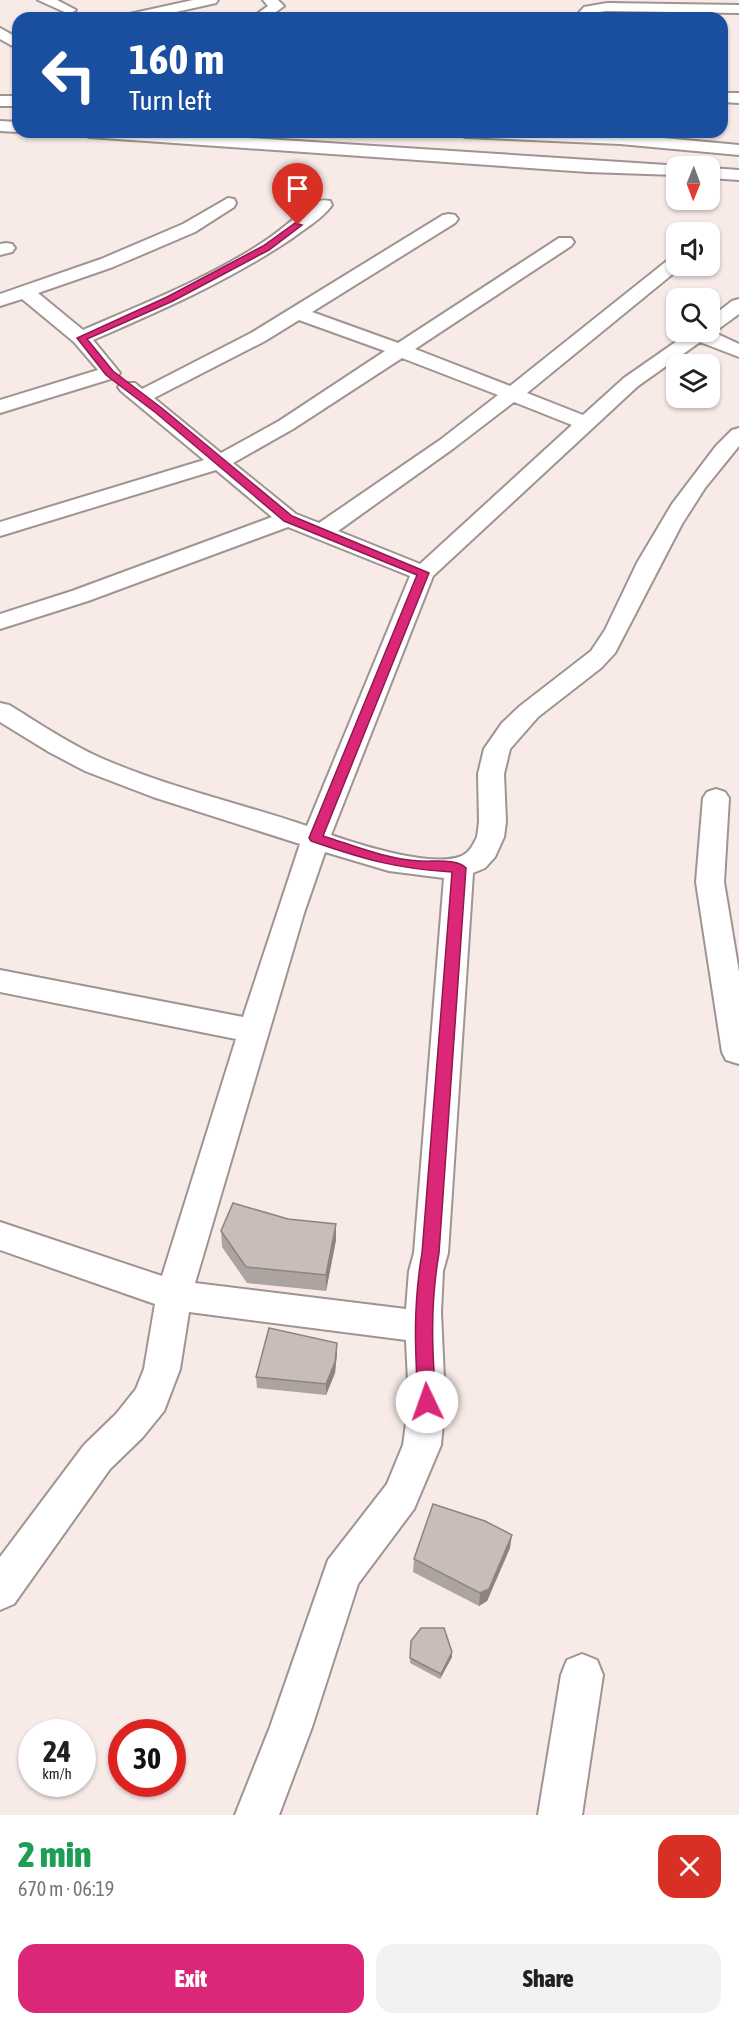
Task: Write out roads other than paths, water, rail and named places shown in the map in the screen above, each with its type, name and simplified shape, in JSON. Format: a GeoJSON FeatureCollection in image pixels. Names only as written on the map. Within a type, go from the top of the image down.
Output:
{"type":"FeatureCollection","features":[{"type":"Feature","properties":{"kind":"street"},"geometry":{"type":"LineString","coordinates":[[45,0],[69,10]]}},
{"type":"Feature","properties":{"kind":"street"},"geometry":{"type":"LineString","coordinates":[[157,12],[211,0]]}},
{"type":"Feature","properties":{"kind":"street"},"geometry":{"type":"LineString","coordinates":[[586,12],[607,7],[739,9]]}},
{"type":"Feature","properties":{"kind":"street"},"geometry":{"type":"LineString","coordinates":[[0,32],[12,49]]}},
{"type":"Feature","properties":{"kind":"street"},"geometry":{"type":"LineString","coordinates":[[174,138],[576,166],[666,170]]}},
{"type":"Feature","properties":{"kind":"street"},"geometry":{"type":"LineString","coordinates":[[598,138],[739,150]]}},
{"type":"Feature","properties":{"kind":"street"},"geometry":{"type":"LineString","coordinates":[[720,174],[739,176]]}},
{"type":"Feature","properties":{"kind":"street"},"geometry":{"type":"LineString","coordinates":[[0,300],[107,262],[189,228],[228,204]]}},
{"type":"Feature","properties":{"kind":"street"},"geometry":{"type":"LineString","coordinates":[[81,338],[170,299],[266,248],[324,204]]}},
{"type":"Feature","properties":{"kind":"street"},"geometry":{"type":"LineString","coordinates":[[141,397],[258,337],[449,219]]}},
{"type":"Feature","properties":{"kind":"street"},"geometry":{"type":"LineString","coordinates":[[0,529],[220,462],[286,425],[565,242]]}},
{"type":"Feature","properties":{"kind":"street"},"geometry":{"type":"LineString","coordinates":[[320,533],[447,444],[666,270]]}},
{"type":"Feature","properties":{"kind":"street"},"geometry":{"type":"LineString","coordinates":[[25,292],[81,338],[110,373],[288,519],[423,573]]}},
{"type":"Feature","properties":{"kind":"street"},"geometry":{"type":"LineString","coordinates":[[720,319],[739,305]]}},
{"type":"Feature","properties":{"kind":"street"},"geometry":{"type":"LineString","coordinates":[[298,313],[400,350],[586,424]]}},
{"type":"Feature","properties":{"kind":"street"},"geometry":{"type":"LineString","coordinates":[[720,340],[739,351]]}},
{"type":"Feature","properties":{"kind":"street"},"geometry":{"type":"LineString","coordinates":[[0,1590],[97,1457],[129,1426],[151,1399],[162,1369],[174,1295],[315,838],[423,573],[631,382],[687,342]]}},
{"type":"Feature","properties":{"kind":"street"},"geometry":{"type":"LineString","coordinates":[[0,407],[110,373]]}},
{"type":"Feature","properties":{"kind":"street"},"geometry":{"type":"LineString","coordinates":[[0,711],[31,732],[93,765],[182,796],[375,858],[411,865],[459,868],[477,860],[489,843],[493,816],[491,781],[495,750],[527,712],[598,658],[616,633],[637,586],[668,530],[720,452],[739,434]]}},
{"type":"Feature","properties":{"kind":"street"},"geometry":{"type":"LineString","coordinates":[[0,622],[80,596],[288,519]]}},
{"type":"Feature","properties":{"kind":"street"},"geometry":{"type":"LineString","coordinates":[[716,798],[710,882],[736,1052],[739,1052]]}},
{"type":"Feature","properties":{"kind":"street"},"geometry":{"type":"LineString","coordinates":[[257,1815],[291,1727],[342,1574],[401,1496],[422,1445],[427,1402],[422,1327],[426,1271],[431,1253],[459,868]]}},
{"type":"Feature","properties":{"kind":"street"},"geometry":{"type":"LineString","coordinates":[[0,981],[255,1030]]}},
{"type":"Feature","properties":{"kind":"street"},"geometry":{"type":"LineString","coordinates":[[0,1236],[174,1295],[422,1327]]}},
{"type":"Feature","properties":{"kind":"street"},"geometry":{"type":"LineString","coordinates":[[560,1815],[582,1676]]}}]}
